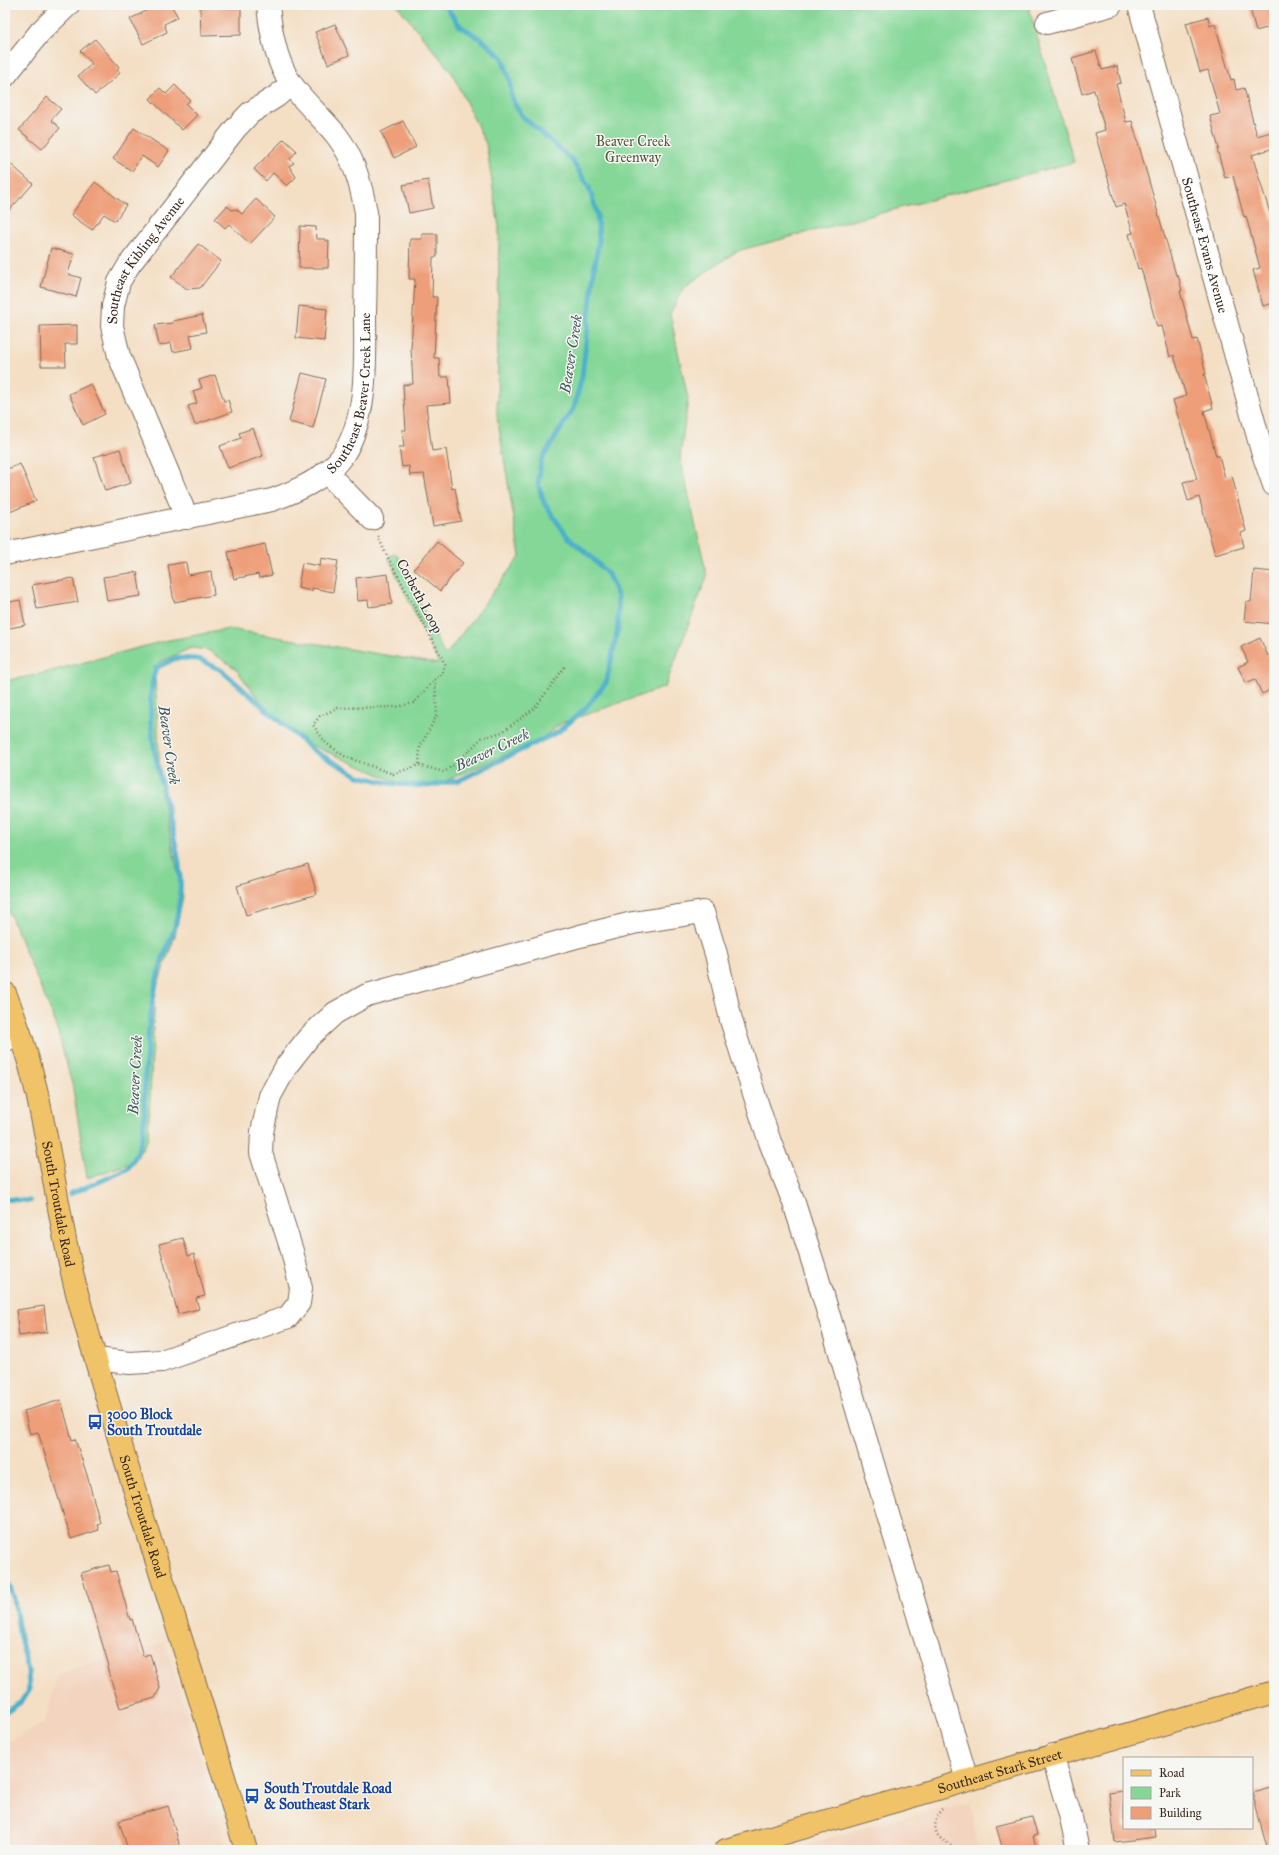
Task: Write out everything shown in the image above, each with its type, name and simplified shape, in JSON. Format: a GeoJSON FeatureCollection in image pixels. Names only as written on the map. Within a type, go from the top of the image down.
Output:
{"type":"FeatureCollection","features":[{"type":"Feature","properties":{"kind":"main road","name":"South Troutdale Road"},"geometry":{"type":"LineString","coordinates":[[5,993],[13,1037],[43,1122],[68,1261],[96,1359],[246,1850]]}},
{"type":"Feature","properties":{"kind":"main road","name":"Southeast Stark Street"},"geometry":{"type":"LineString","coordinates":[[726,1850],[1274,1692]]}},
{"type":"Feature","properties":{"kind":"street"},"geometry":{"type":"LineString","coordinates":[[5,76],[40,32],[68,5]]}},
{"type":"Feature","properties":{"kind":"street","name":"Southeast Beaver Creek Lane"},"geometry":{"type":"LineString","coordinates":[[5,554],[272,500],[306,486],[326,472],[342,456],[352,437],[359,413],[365,375],[366,212],[357,172],[348,154],[337,137],[292,84],[282,68],[268,5]]}},
{"type":"Feature","properties":{"kind":"street"},"geometry":{"type":"LineString","coordinates":[[1047,23],[1111,5]]}},
{"type":"Feature","properties":{"kind":"street","name":"Southeast Evans Avenue"},"geometry":{"type":"LineString","coordinates":[[1139,5],[1262,451],[1274,485]]}},
{"type":"Feature","properties":{"kind":"street","name":"Southeast Kibling Avenue"},"geometry":{"type":"LineString","coordinates":[[187,518],[119,356],[112,326],[113,306],[119,282],[129,265],[235,129],[250,113],[277,96],[292,84]]}},
{"type":"Feature","properties":{"kind":"street"},"geometry":{"type":"LineString","coordinates":[[326,472],[372,519]]}},
{"type":"Feature","properties":{"kind":"street"},"geometry":{"type":"LineString","coordinates":[[96,1359],[130,1363],[162,1361],[288,1317],[299,1303],[302,1288],[261,1153],[262,1132],[270,1096],[287,1065],[309,1037],[335,1013],[367,995],[424,978],[633,923],[703,912],[716,954],[731,1020],[765,1129],[794,1203],[816,1272],[968,1780]]}},
{"type":"Feature","properties":{"kind":"street"},"geometry":{"type":"LineString","coordinates":[[1052,1755],[1071,1818],[1078,1850]]}},
{"type":"Feature","properties":{"kind":"path","name":"Corbeth Loop"},"geometry":{"type":"LineString","coordinates":[[372,519],[384,550],[445,664],[442,674],[414,703],[396,707],[338,708],[320,716],[313,725],[326,743],[346,757],[393,774],[419,765]]}},
{"type":"Feature","properties":{"kind":"path"},"geometry":{"type":"LineString","coordinates":[[435,680],[437,715],[420,747],[419,765],[444,772],[455,764],[482,738],[502,732],[535,708],[566,665]]}},
{"type":"Feature","properties":{"kind":"path"},"geometry":{"type":"LineString","coordinates":[[942,1808],[936,1816],[935,1829],[940,1837],[952,1845],[955,1850]]}},
{"type":"Feature","properties":{"kind":"shaded area"},"geometry":{"type":"Polygon","coordinates":[[[165,1642],[228,1850],[5,1850],[5,1744],[45,1722],[57,1674],[165,1642]]]}},
{"type":"Feature","properties":{"kind":"shaded area"},"geometry":{"type":"Polygon","coordinates":[[[970,1803],[979,1850],[790,1850],[889,1820],[970,1803]]]}},
{"type":"Feature","properties":{"kind":"green space","name":"Beaver Creek Greenway"},"geometry":{"type":"Polygon","coordinates":[[[397,5],[1028,5],[1074,162],[737,251],[684,287],[670,314],[688,399],[680,457],[707,576],[665,687],[562,723],[538,741],[438,784],[401,784],[309,744],[266,709],[235,668],[208,650],[191,648],[160,662],[155,675],[161,793],[183,897],[175,936],[155,992],[148,1139],[134,1162],[87,1178],[73,1088],[56,1024],[5,903],[5,681],[40,674],[164,641],[229,629],[439,664],[388,557],[396,553],[445,656],[520,556],[497,416],[499,227],[486,144],[452,73],[397,5]]]}},
{"type":"Feature","properties":{"kind":"building"},"geometry":{"type":"Polygon","coordinates":[[[158,5],[171,5],[178,17],[164,24],[167,32],[143,44],[130,19],[158,5]]]}},
{"type":"Feature","properties":{"kind":"building"},"geometry":{"type":"Polygon","coordinates":[[[200,5],[219,5],[219,8],[241,8],[241,35],[201,36],[200,5]]]}},
{"type":"Feature","properties":{"kind":"building"},"geometry":{"type":"Polygon","coordinates":[[[1249,5],[1274,5],[1274,26],[1256,31],[1249,5]]]}},
{"type":"Feature","properties":{"kind":"building"},"geometry":{"type":"Polygon","coordinates":[[[1208,17],[1210,26],[1215,24],[1231,80],[1234,79],[1236,90],[1244,88],[1257,136],[1271,132],[1274,142],[1274,148],[1252,155],[1274,226],[1274,248],[1270,249],[1274,264],[1274,303],[1263,306],[1253,270],[1260,268],[1246,216],[1244,217],[1233,176],[1225,178],[1217,149],[1219,149],[1210,116],[1220,114],[1208,70],[1200,72],[1186,23],[1208,17]]]}},
{"type":"Feature","properties":{"kind":"building"},"geometry":{"type":"Polygon","coordinates":[[[335,24],[349,55],[328,64],[315,32],[335,24]]]}},
{"type":"Feature","properties":{"kind":"building"},"geometry":{"type":"Polygon","coordinates":[[[95,39],[119,67],[117,69],[120,73],[95,95],[78,76],[92,64],[80,51],[95,39]]]}},
{"type":"Feature","properties":{"kind":"building"},"geometry":{"type":"Polygon","coordinates":[[[1096,51],[1102,70],[1117,66],[1121,83],[1116,84],[1126,122],[1132,121],[1176,275],[1178,275],[1182,291],[1180,291],[1193,340],[1197,339],[1206,374],[1204,374],[1213,408],[1204,411],[1216,456],[1219,456],[1225,478],[1232,476],[1246,531],[1241,533],[1244,547],[1215,555],[1199,497],[1188,501],[1183,482],[1197,479],[1173,400],[1186,396],[1174,355],[1170,357],[1162,326],[1157,327],[1141,268],[1138,269],[1129,234],[1133,233],[1124,204],[1116,207],[1095,133],[1105,130],[1094,90],[1082,94],[1072,58],[1096,51]]]}},
{"type":"Feature","properties":{"kind":"building"},"geometry":{"type":"Polygon","coordinates":[[[175,85],[190,100],[186,104],[197,115],[182,130],[150,99],[160,88],[166,94],[175,85]]]}},
{"type":"Feature","properties":{"kind":"building"},"geometry":{"type":"Polygon","coordinates":[[[47,97],[61,109],[51,120],[60,128],[42,149],[19,130],[47,97]]]}},
{"type":"Feature","properties":{"kind":"building"},"geometry":{"type":"Polygon","coordinates":[[[403,121],[416,147],[394,158],[381,132],[403,121]]]}},
{"type":"Feature","properties":{"kind":"building"},"geometry":{"type":"Polygon","coordinates":[[[134,128],[169,151],[158,167],[142,156],[132,171],[113,159],[134,128]]]}},
{"type":"Feature","properties":{"kind":"building"},"geometry":{"type":"Polygon","coordinates":[[[284,139],[297,151],[290,159],[294,163],[289,166],[296,177],[287,186],[273,173],[266,181],[254,169],[284,139]]]}},
{"type":"Feature","properties":{"kind":"building"},"geometry":{"type":"Polygon","coordinates":[[[5,159],[33,184],[5,215],[5,159]]]}},
{"type":"Feature","properties":{"kind":"building"},"geometry":{"type":"Polygon","coordinates":[[[428,180],[433,208],[409,213],[403,185],[428,180]]]}},
{"type":"Feature","properties":{"kind":"building"},"geometry":{"type":"Polygon","coordinates":[[[95,182],[126,205],[115,221],[104,214],[92,230],[71,215],[95,182]]]}},
{"type":"Feature","properties":{"kind":"building"},"geometry":{"type":"Polygon","coordinates":[[[256,199],[275,217],[250,244],[229,224],[225,228],[215,219],[227,206],[232,210],[236,209],[242,214],[256,199]]]}},
{"type":"Feature","properties":{"kind":"building"},"geometry":{"type":"Polygon","coordinates":[[[300,226],[316,227],[317,239],[326,239],[326,241],[329,241],[328,268],[299,268],[300,226]]]}},
{"type":"Feature","properties":{"kind":"building"},"geometry":{"type":"Polygon","coordinates":[[[422,234],[437,234],[437,257],[433,257],[432,297],[437,297],[434,358],[439,358],[440,377],[449,377],[451,403],[426,405],[432,451],[446,449],[452,489],[455,488],[461,521],[433,526],[424,474],[410,475],[409,466],[402,467],[399,447],[404,447],[402,430],[406,430],[403,385],[413,384],[411,349],[415,279],[409,279],[410,239],[422,239],[422,234]]]}},
{"type":"Feature","properties":{"kind":"building"},"geometry":{"type":"Polygon","coordinates":[[[198,244],[221,261],[200,288],[187,289],[171,277],[198,244]]]}},
{"type":"Feature","properties":{"kind":"building"},"geometry":{"type":"Polygon","coordinates":[[[51,248],[74,254],[68,274],[81,278],[76,297],[41,287],[51,248]]]}},
{"type":"Feature","properties":{"kind":"building"},"geometry":{"type":"Polygon","coordinates":[[[299,306],[327,309],[324,341],[296,338],[299,306]]]}},
{"type":"Feature","properties":{"kind":"building"},"geometry":{"type":"Polygon","coordinates":[[[202,315],[206,332],[190,335],[193,348],[173,352],[171,343],[159,346],[155,325],[173,323],[173,321],[202,315]]]}},
{"type":"Feature","properties":{"kind":"building"},"geometry":{"type":"Polygon","coordinates":[[[77,325],[77,344],[65,344],[66,366],[41,366],[40,326],[77,325]]]}},
{"type":"Feature","properties":{"kind":"building"},"geometry":{"type":"Polygon","coordinates":[[[302,373],[326,379],[313,428],[289,422],[302,373]]]}},
{"type":"Feature","properties":{"kind":"building"},"geometry":{"type":"Polygon","coordinates":[[[215,375],[224,401],[228,400],[232,412],[195,425],[188,406],[197,403],[193,391],[202,388],[199,380],[215,375]]]}},
{"type":"Feature","properties":{"kind":"building"},"geometry":{"type":"Polygon","coordinates":[[[91,384],[105,414],[83,425],[69,394],[91,384]]]}},
{"type":"Feature","properties":{"kind":"building"},"geometry":{"type":"Polygon","coordinates":[[[253,428],[263,456],[228,468],[220,446],[241,438],[239,433],[253,428]]]}},
{"type":"Feature","properties":{"kind":"building"},"geometry":{"type":"Polygon","coordinates":[[[120,449],[131,483],[105,491],[94,457],[120,449]]]}},
{"type":"Feature","properties":{"kind":"building"},"geometry":{"type":"Polygon","coordinates":[[[20,464],[36,501],[5,514],[5,470],[20,464]]]}},
{"type":"Feature","properties":{"kind":"building"},"geometry":{"type":"Polygon","coordinates":[[[437,541],[463,563],[440,591],[414,569],[437,541]]]}},
{"type":"Feature","properties":{"kind":"building"},"geometry":{"type":"Polygon","coordinates":[[[265,544],[272,575],[259,578],[258,574],[234,579],[228,552],[265,544]]]}},
{"type":"Feature","properties":{"kind":"building"},"geometry":{"type":"Polygon","coordinates":[[[321,558],[338,561],[333,592],[312,588],[312,591],[298,588],[302,563],[320,566],[321,558]]]}},
{"type":"Feature","properties":{"kind":"building"},"geometry":{"type":"Polygon","coordinates":[[[186,562],[188,575],[211,571],[214,595],[174,602],[168,565],[186,562]]]}},
{"type":"Feature","properties":{"kind":"building"},"geometry":{"type":"Polygon","coordinates":[[[1254,570],[1274,572],[1274,624],[1244,621],[1246,602],[1251,602],[1254,570]]]}},
{"type":"Feature","properties":{"kind":"building"},"geometry":{"type":"Polygon","coordinates":[[[137,572],[141,596],[107,601],[103,577],[137,572]]]}},
{"type":"Feature","properties":{"kind":"building"},"geometry":{"type":"Polygon","coordinates":[[[388,574],[392,604],[369,607],[368,600],[358,601],[356,578],[388,574]]]}},
{"type":"Feature","properties":{"kind":"building"},"geometry":{"type":"Polygon","coordinates":[[[73,578],[78,602],[37,609],[32,585],[73,578]]]}},
{"type":"Feature","properties":{"kind":"building"},"geometry":{"type":"Polygon","coordinates":[[[20,600],[25,625],[5,629],[5,603],[20,600]]]}},
{"type":"Feature","properties":{"kind":"building"},"geometry":{"type":"Polygon","coordinates":[[[1260,638],[1268,656],[1274,653],[1274,688],[1262,694],[1255,679],[1246,683],[1238,667],[1248,662],[1241,647],[1260,638]]]}},
{"type":"Feature","properties":{"kind":"building"},"geometry":{"type":"Polygon","coordinates":[[[308,864],[317,894],[246,915],[237,886],[308,864]]]}},
{"type":"Feature","properties":{"kind":"building"},"geometry":{"type":"Polygon","coordinates":[[[183,1238],[188,1256],[194,1254],[205,1296],[196,1298],[199,1309],[178,1314],[159,1244],[183,1238]]]}},
{"type":"Feature","properties":{"kind":"building"},"geometry":{"type":"Polygon","coordinates":[[[44,1306],[47,1332],[19,1336],[16,1310],[44,1306]]]}},
{"type":"Feature","properties":{"kind":"building"},"geometry":{"type":"Polygon","coordinates":[[[61,1400],[72,1440],[75,1439],[87,1475],[100,1523],[97,1524],[99,1530],[71,1539],[38,1432],[30,1434],[24,1411],[61,1400]]]}},
{"type":"Feature","properties":{"kind":"building"},"geometry":{"type":"Polygon","coordinates":[[[109,1565],[111,1572],[116,1571],[130,1620],[132,1619],[143,1656],[150,1654],[160,1688],[155,1698],[120,1708],[81,1573],[109,1565]]]}},
{"type":"Feature","properties":{"kind":"building"},"geometry":{"type":"Polygon","coordinates":[[[1274,1787],[1274,1850],[1268,1850],[1253,1793],[1274,1787]]]}},
{"type":"Feature","properties":{"kind":"building"},"geometry":{"type":"Polygon","coordinates":[[[1123,1791],[1123,1829],[1155,1829],[1156,1837],[1115,1842],[1109,1793],[1123,1791]]]}},
{"type":"Feature","properties":{"kind":"building"},"geometry":{"type":"Polygon","coordinates":[[[168,1806],[181,1850],[128,1850],[119,1821],[168,1806]]]}},
{"type":"Feature","properties":{"kind":"building"},"geometry":{"type":"Polygon","coordinates":[[[1032,1817],[1037,1835],[1033,1836],[1037,1850],[1003,1850],[996,1826],[1032,1817]]]}},
{"type":"Feature","properties":{"kind":"waterway","name":"Beaver Creek"},"geometry":{"type":"LineString","coordinates":[[70,1194],[128,1168],[135,1158],[143,1135],[148,1035],[156,983],[164,955],[174,930],[179,906],[180,889],[179,864],[157,766],[150,715],[151,691],[156,668],[176,658],[198,659],[221,670],[314,751],[358,776],[394,784],[428,786],[460,780],[558,732],[585,709],[606,683],[618,629],[618,597],[608,574],[567,536],[544,503],[538,483],[541,461],[574,407],[582,377],[599,240],[597,214],[589,187],[572,160],[521,115],[512,99],[510,81],[502,57],[481,39],[460,26],[445,5]]}},
{"type":"Feature","properties":{"kind":"waterway"},"geometry":{"type":"LineString","coordinates":[[5,1199],[30,1201]]}},
{"type":"Feature","properties":{"kind":"waterway"},"geometry":{"type":"LineString","coordinates":[[5,1574],[14,1599],[19,1632],[28,1671],[29,1689],[21,1702],[5,1713]]}},
{"type":"Feature","properties":{"kind":"place","name":"3000 Block South Troutdale"},"geometry":{"type":"Point","coordinates":[95,1422]}},
{"type":"Feature","properties":{"kind":"place","name":"South Troutdale Road & Southeast Stark"},"geometry":{"type":"Point","coordinates":[252,1796]}}]}
